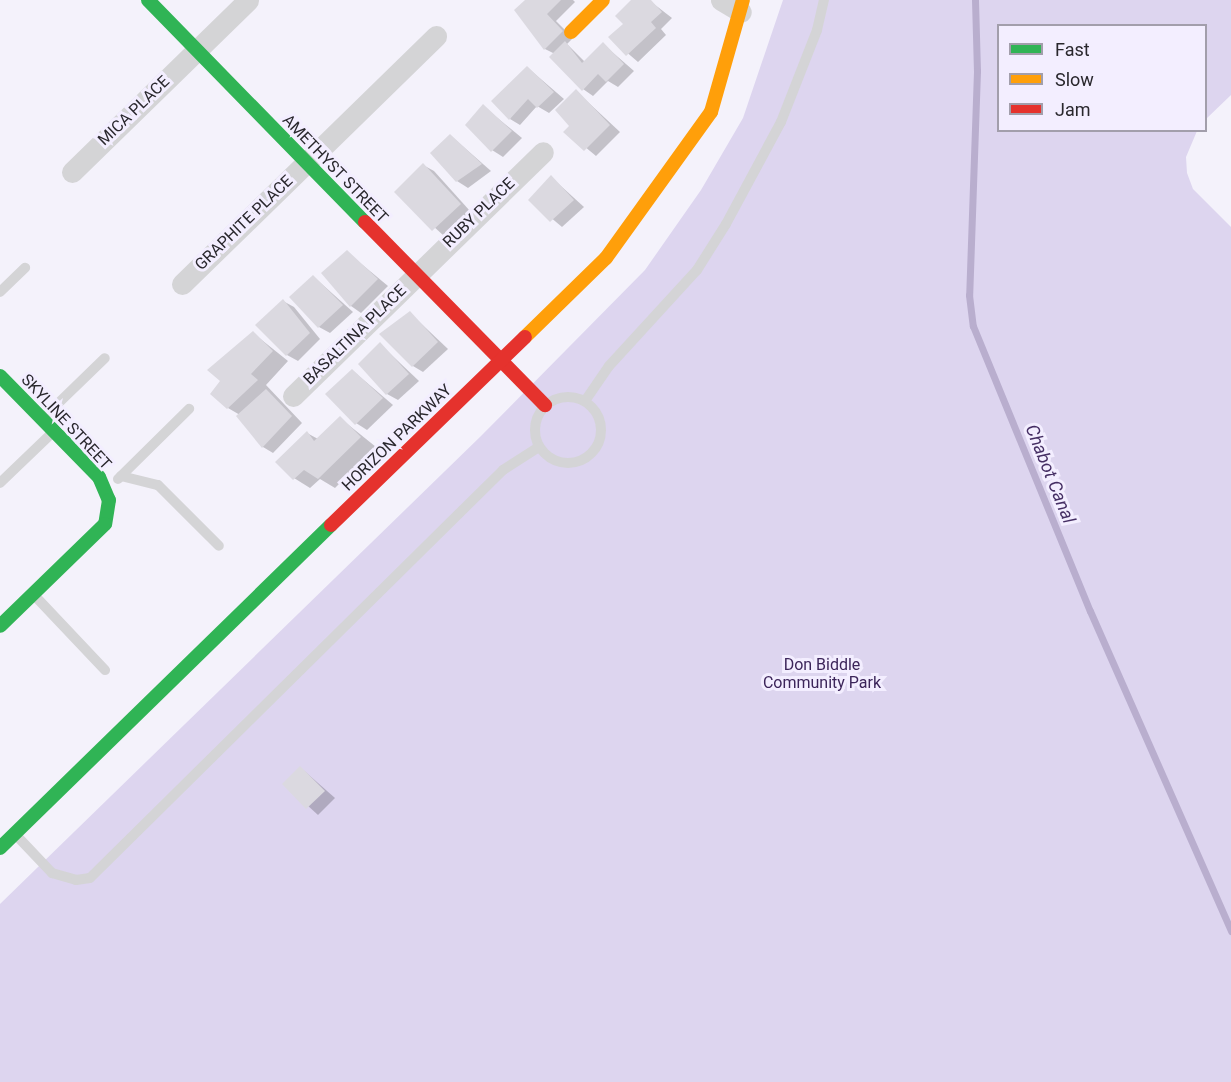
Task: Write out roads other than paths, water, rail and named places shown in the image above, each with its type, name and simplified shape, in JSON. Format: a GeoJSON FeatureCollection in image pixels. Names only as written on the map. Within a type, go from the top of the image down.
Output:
{"type":"FeatureCollection","features":[{"type":"Feature","properties":{"kind":"street","name":"AMETHYST STREET"},"geometry":{"type":"LineString","coordinates":[[148,0],[545,405]]}},
{"type":"Feature","properties":{"kind":"street","name":"MICA PLACE"},"geometry":{"type":"LineString","coordinates":[[72,172],[248,0]]}},
{"type":"Feature","properties":{"kind":"street"},"geometry":{"type":"LineString","coordinates":[[571,32],[603,0]]}},
{"type":"Feature","properties":{"kind":"street"},"geometry":{"type":"LineString","coordinates":[[721,0],[742,6]]}},
{"type":"Feature","properties":{"kind":"street","name":"HORIZON PARKWAY"},"geometry":{"type":"LineString","coordinates":[[0,848],[606,258],[711,112],[742,6]]}},
{"type":"Feature","properties":{"kind":"street","name":"GRAPHITE PLACE"},"geometry":{"type":"LineString","coordinates":[[182,284],[436,36]]}},
{"type":"Feature","properties":{"kind":"street","name":"RUBY PLACE"},"geometry":{"type":"LineString","coordinates":[[416,275],[543,152]]}},
{"type":"Feature","properties":{"kind":"street","name":"BASALTINA PLACE"},"geometry":{"type":"LineString","coordinates":[[293,396],[416,275]]}},
{"type":"Feature","properties":{"kind":"street","name":"SKYLINE STREET"},"geometry":{"type":"LineString","coordinates":[[0,376],[99,477],[106,492]]}},
{"type":"Feature","properties":{"kind":"street"},"geometry":{"type":"LineString","coordinates":[[1,624],[105,524],[109,500],[106,492]]}},
{"type":"Feature","properties":{"kind":"lane"},"geometry":{"type":"LineString","coordinates":[[585,401],[609,366],[697,270],[726,224],[781,122],[817,30],[824,0]]}},
{"type":"Feature","properties":{"kind":"lane"},"geometry":{"type":"LineString","coordinates":[[0,292],[24,268]]}},
{"type":"Feature","properties":{"kind":"lane"},"geometry":{"type":"LineString","coordinates":[[42,419],[105,358]]}},
{"type":"Feature","properties":{"kind":"lane"},"geometry":{"type":"LineString","coordinates":[[564,396],[585,401],[594,408],[602,427],[591,454],[565,463],[554,460],[539,447],[535,424],[545,405],[564,396]]}},
{"type":"Feature","properties":{"kind":"lane"},"geometry":{"type":"LineString","coordinates":[[106,492],[189,409]]}},
{"type":"Feature","properties":{"kind":"lane"},"geometry":{"type":"LineString","coordinates":[[0,483],[54,431]]}},
{"type":"Feature","properties":{"kind":"lane"},"geometry":{"type":"LineString","coordinates":[[15,834],[52,873],[76,880],[90,878],[503,470],[539,447]]}},
{"type":"Feature","properties":{"kind":"lane"},"geometry":{"type":"LineString","coordinates":[[121,476],[158,485],[219,546]]}},
{"type":"Feature","properties":{"kind":"lane"},"geometry":{"type":"LineString","coordinates":[[33,594],[105,670]]}},
{"type":"Feature","properties":{"kind":"waterway","name":"Chabot Canal"},"geometry":{"type":"LineString","coordinates":[[975,0],[977,71],[969,295],[973,326],[1090,611],[1231,931]]}},
{"type":"Feature","properties":{"kind":"park label","name":"Don Biddle Community Park"},"geometry":{"type":"Point","coordinates":[822,674]}}]}
